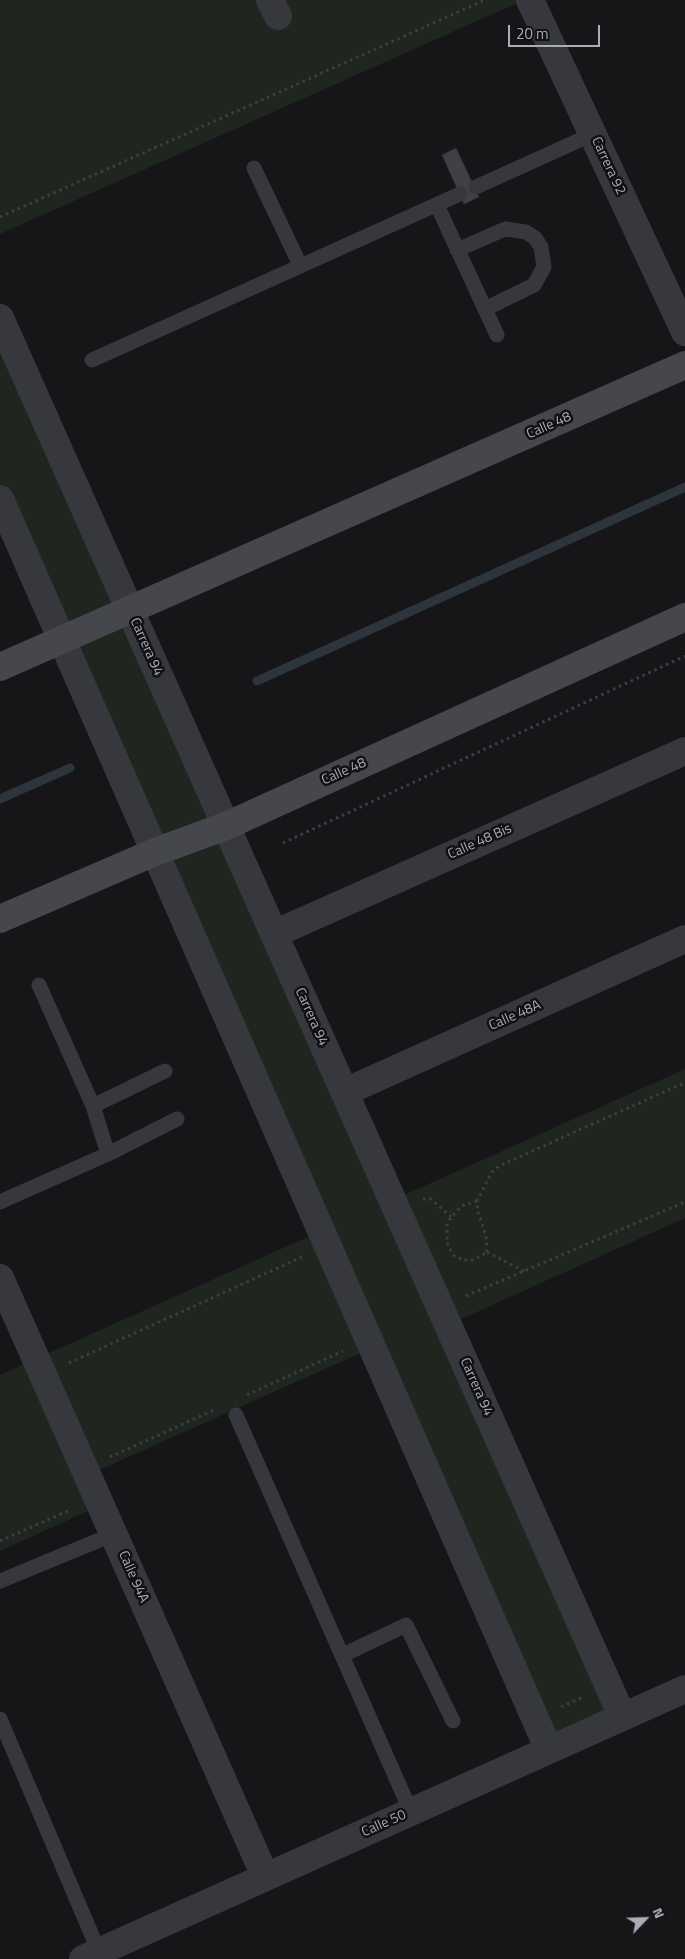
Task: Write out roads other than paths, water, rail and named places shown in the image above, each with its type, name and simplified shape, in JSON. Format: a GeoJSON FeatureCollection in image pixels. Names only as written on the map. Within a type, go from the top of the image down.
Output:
{"type":"FeatureCollection","features":[{"type":"Feature","properties":{"kind":"main road","name":"Calle 48"},"geometry":{"type":"LineString","coordinates":[[0,667],[685,366]]}},
{"type":"Feature","properties":{"kind":"main road","name":"Calle 48"},"geometry":{"type":"LineString","coordinates":[[0,919],[155,852],[226,826],[685,617]]}},
{"type":"Feature","properties":{"kind":"street","name":"Carrera 92"},"geometry":{"type":"LineString","coordinates":[[530,0],[685,332]]}},
{"type":"Feature","properties":{"kind":"street","name":"Carrera 94"},"geometry":{"type":"LineString","coordinates":[[0,318],[622,1716]]}},
{"type":"Feature","properties":{"kind":"street"},"geometry":{"type":"LineString","coordinates":[[0,499],[548,1748]]}},
{"type":"Feature","properties":{"kind":"street","name":"Calle 48 Bis"},"geometry":{"type":"LineString","coordinates":[[274,934],[685,751]]}},
{"type":"Feature","properties":{"kind":"street","name":"Calle 48A"},"geometry":{"type":"LineString","coordinates":[[344,1092],[685,939]]}},
{"type":"Feature","properties":{"kind":"street","name":"Calle 94A"},"geometry":{"type":"LineString","coordinates":[[0,1278],[265,1876]]}},
{"type":"Feature","properties":{"kind":"street","name":"Calle 50"},"geometry":{"type":"LineString","coordinates":[[91,1955],[412,1812],[548,1748],[685,1689]]}},
{"type":"Feature","properties":{"kind":"lane"},"geometry":{"type":"LineString","coordinates":[[476,187],[594,134]]}},
{"type":"Feature","properties":{"kind":"lane"},"geometry":{"type":"LineString","coordinates":[[254,168],[300,265]]}},
{"type":"Feature","properties":{"kind":"lane"},"geometry":{"type":"LineString","coordinates":[[92,360],[460,194]]}},
{"type":"Feature","properties":{"kind":"lane"},"geometry":{"type":"LineString","coordinates":[[436,205],[497,335]]}},
{"type":"Feature","properties":{"kind":"lane"},"geometry":{"type":"LineString","coordinates":[[457,250],[506,229],[526,232],[535,238],[541,246],[544,267],[534,285],[485,309]]}},
{"type":"Feature","properties":{"kind":"lane"},"geometry":{"type":"LineString","coordinates":[[39,986],[93,1106],[108,1154]]}},
{"type":"Feature","properties":{"kind":"lane"},"geometry":{"type":"LineString","coordinates":[[93,1106],[165,1071]]}},
{"type":"Feature","properties":{"kind":"lane"},"geometry":{"type":"LineString","coordinates":[[0,1202],[108,1154],[177,1119]]}},
{"type":"Feature","properties":{"kind":"lane"},"geometry":{"type":"LineString","coordinates":[[236,1415],[412,1812]]}},
{"type":"Feature","properties":{"kind":"lane"},"geometry":{"type":"LineString","coordinates":[[0,1582],[114,1534]]}},
{"type":"Feature","properties":{"kind":"lane"},"geometry":{"type":"LineString","coordinates":[[343,1655],[406,1625],[454,1721]]}},
{"type":"Feature","properties":{"kind":"lane"},"geometry":{"type":"LineString","coordinates":[[0,1718],[91,1955]]}},
{"type":"Feature","properties":{"kind":"waterway"},"geometry":{"type":"LineString","coordinates":[[257,681],[685,487]]}},
{"type":"Feature","properties":{"kind":"waterway"},"geometry":{"type":"LineString","coordinates":[[0,799],[70,768]]}}]}
